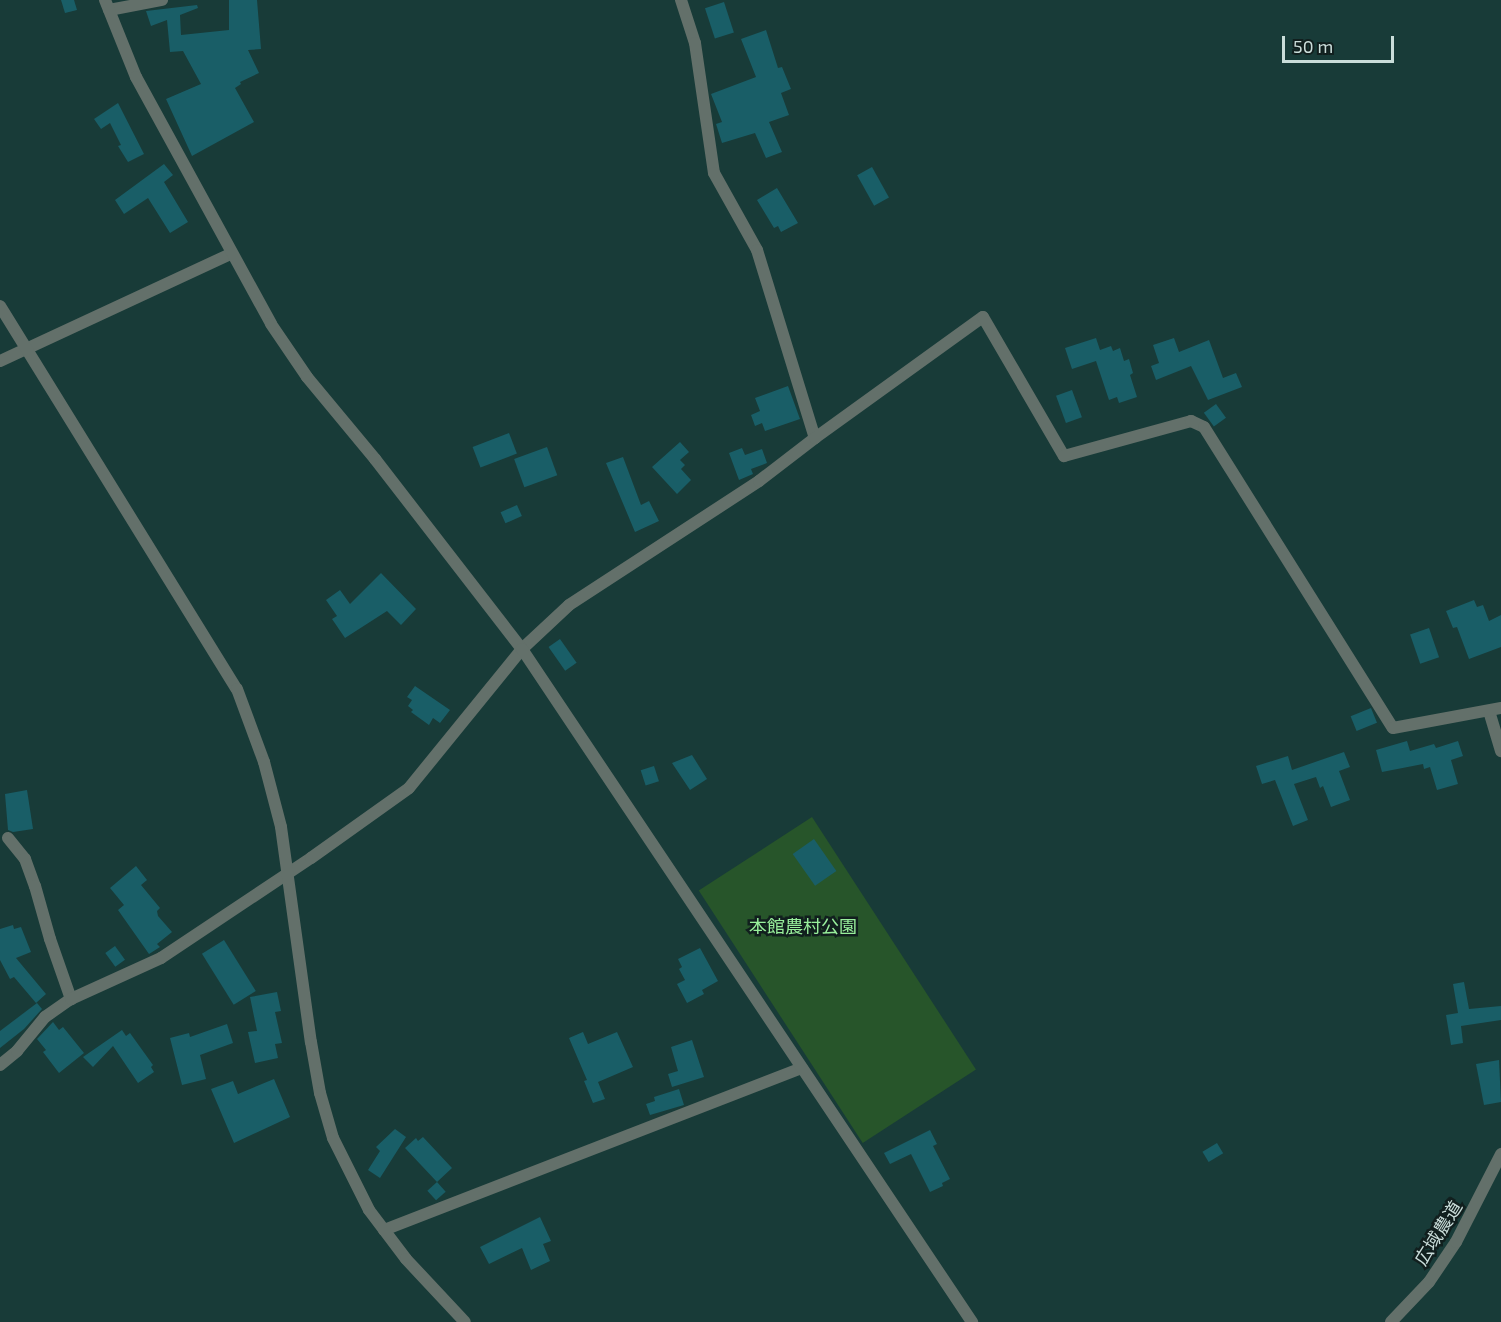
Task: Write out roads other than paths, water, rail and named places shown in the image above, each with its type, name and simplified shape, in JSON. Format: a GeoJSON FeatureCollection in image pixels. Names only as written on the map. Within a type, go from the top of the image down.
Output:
{"type":"FeatureCollection","features":[{"type":"Feature","properties":{"kind":"street"},"geometry":{"type":"LineString","coordinates":[[162,0],[107,5],[136,77],[271,324],[307,377],[375,459],[522,649],[972,1322]]}},
{"type":"Feature","properties":{"kind":"street"},"geometry":{"type":"LineString","coordinates":[[681,0],[694,43],[714,172],[758,250],[815,438]]}},
{"type":"Feature","properties":{"kind":"street"},"geometry":{"type":"LineString","coordinates":[[0,361],[231,254]]}},
{"type":"Feature","properties":{"kind":"street"},"geometry":{"type":"LineString","coordinates":[[0,306],[237,689],[264,762],[281,827],[320,1093],[333,1138],[369,1210],[406,1259],[465,1322]]}},
{"type":"Feature","properties":{"kind":"street"},"geometry":{"type":"LineString","coordinates":[[0,1065],[17,1052],[45,1017],[71,999],[161,958],[311,858],[410,788],[522,649],[569,604],[759,481],[983,317],[1064,456],[1191,421],[1204,427],[1393,728],[1495,710],[1501,752]]}},
{"type":"Feature","properties":{"kind":"street"},"geometry":{"type":"LineString","coordinates":[[8,838],[25,860],[71,999]]}},
{"type":"Feature","properties":{"kind":"street"},"geometry":{"type":"LineString","coordinates":[[384,1230],[802,1068]]}},
{"type":"Feature","properties":{"kind":"street","name":"広域農道"},"geometry":{"type":"LineString","coordinates":[[1391,1322],[1429,1282],[1456,1242],[1501,1154]]}},
{"type":"Feature","properties":{"kind":"park label","name":"本館農村公園"},"geometry":{"type":"Point","coordinates":[803,926]}}]}
